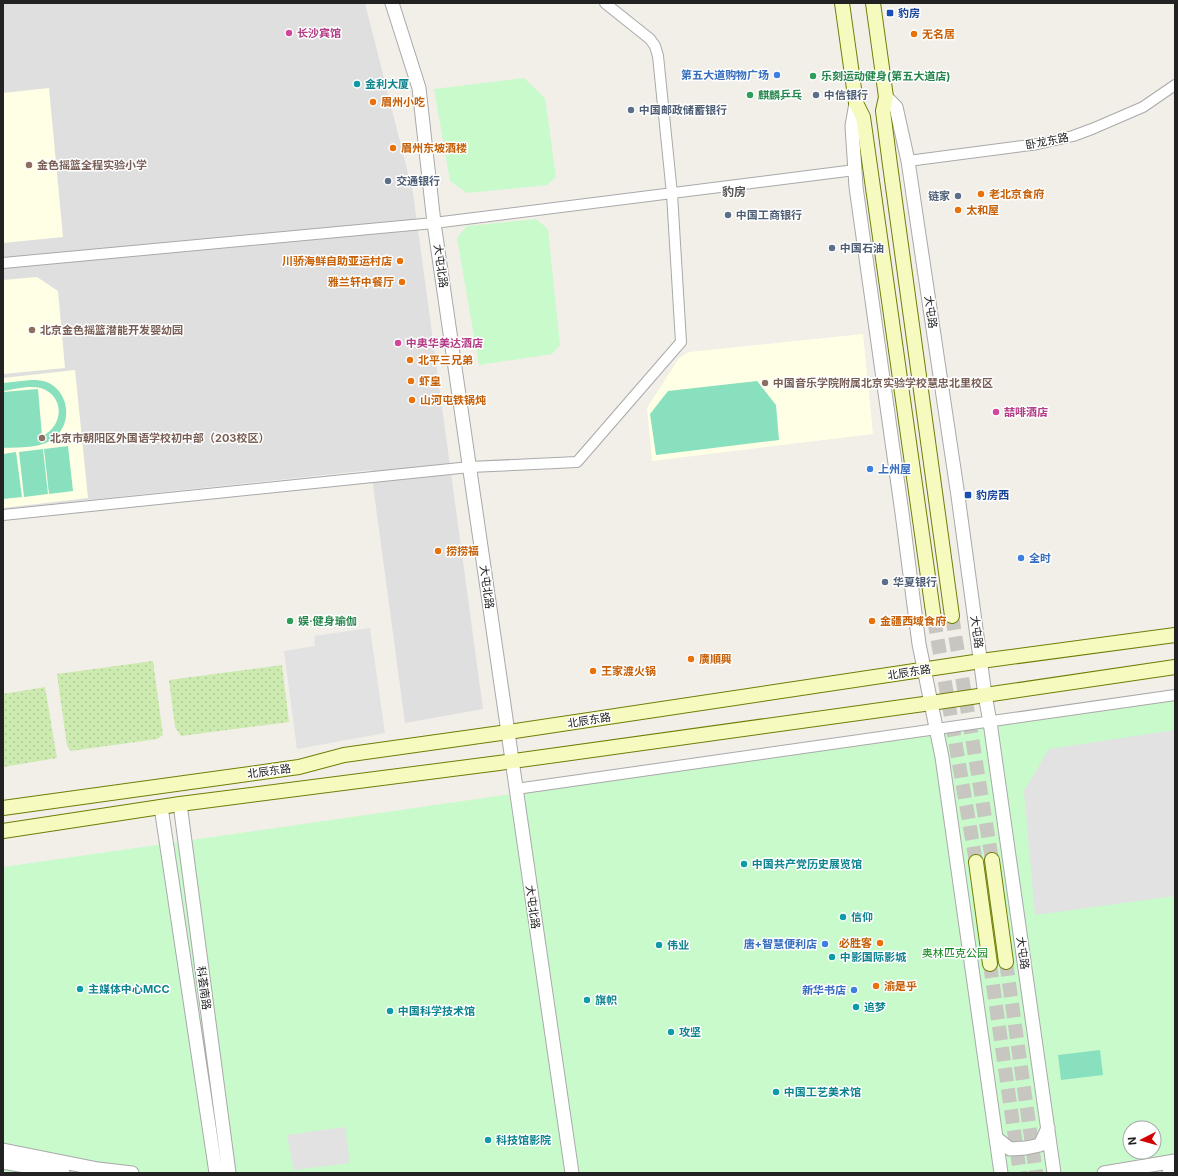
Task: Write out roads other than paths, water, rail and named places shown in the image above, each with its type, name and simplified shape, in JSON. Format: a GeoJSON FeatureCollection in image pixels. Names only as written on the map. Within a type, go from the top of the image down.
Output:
{"type":"FeatureCollection","features":[{"type":"Feature","properties":{"kind":"main road"},"geometry":{"type":"LineString","coordinates":[[842,3],[856,103],[863,117],[934,619]]}},
{"type":"Feature","properties":{"kind":"main road","name":"大屯路"},"geometry":{"type":"LineString","coordinates":[[873,3],[886,97],[883,111],[884,119],[952,616]]}},
{"type":"Feature","properties":{"kind":"main road","name":"北辰东路"},"geometry":{"type":"LineString","coordinates":[[3,808],[299,767],[344,755],[508,732],[924,669],[1175,635]]}},
{"type":"Feature","properties":{"kind":"main road","name":"北辰东路"},"geometry":{"type":"LineString","coordinates":[[3,830],[180,804],[511,762],[1175,668]]}},
{"type":"Feature","properties":{"kind":"main road","name":"大屯路"},"geometry":{"type":"LineString","coordinates":[[992,860],[1006,962]]}},
{"type":"Feature","properties":{"kind":"main road"},"geometry":{"type":"LineString","coordinates":[[976,862],[990,964]]}},
{"type":"Feature","properties":{"kind":"street","name":"大屯北路"},"geometry":{"type":"LineString","coordinates":[[392,3],[419,88],[434,223],[508,732],[511,762],[572,1173]]}},
{"type":"Feature","properties":{"kind":"street"},"geometry":{"type":"LineString","coordinates":[[3,515],[470,467],[578,462],[681,342],[672,194],[658,56],[655,46],[650,39],[605,3]]}},
{"type":"Feature","properties":{"kind":"street","name":"卧龙东路"},"geometry":{"type":"LineString","coordinates":[[908,161],[1038,144],[1073,136],[1143,106],[1175,85]]}},
{"type":"Feature","properties":{"kind":"street","name":"大屯路"},"geometry":{"type":"LineString","coordinates":[[886,97],[896,107],[908,161],[957,488],[985,695],[1054,1173]]}},
{"type":"Feature","properties":{"kind":"street"},"geometry":{"type":"LineString","coordinates":[[856,103],[852,126],[855,170],[919,644],[942,757],[1001,1173]]}},
{"type":"Feature","properties":{"kind":"street"},"geometry":{"type":"LineString","coordinates":[[3,263],[434,223],[855,170]]}},
{"type":"Feature","properties":{"kind":"street"},"geometry":{"type":"LineString","coordinates":[[516,789],[1175,696]]}},
{"type":"Feature","properties":{"kind":"street","name":"科荟南路"},"geometry":{"type":"LineString","coordinates":[[180,804],[230,1173]]}},
{"type":"Feature","properties":{"kind":"street","name":"科荟南路"},"geometry":{"type":"LineString","coordinates":[[161,807],[216,1173]]}},
{"type":"Feature","properties":{"kind":"street"},"geometry":{"type":"LineString","coordinates":[[996,1138],[1010,1149],[1026,1148],[1040,1145],[1048,1128]]}},
{"type":"Feature","properties":{"kind":"street"},"geometry":{"type":"LineString","coordinates":[[3,1150],[98,1169],[132,1173]]}},
{"type":"Feature","properties":{"kind":"street"},"geometry":{"type":"LineString","coordinates":[[1104,1173],[1175,1161]]}},
{"type":"Feature","properties":{"kind":"street"},"geometry":{"type":"LineString","coordinates":[[3,1162],[63,1173]]}},
{"type":"Feature","properties":{"kind":"street"},"geometry":{"type":"LineString","coordinates":[[1169,1173],[1175,1172]]}},
{"type":"Feature","properties":{"kind":"tunnel"},"geometry":{"type":"LineString","coordinates":[[952,616],[992,860]]}},
{"type":"Feature","properties":{"kind":"tunnel"},"geometry":{"type":"LineString","coordinates":[[934,619],[976,862]]}},
{"type":"Feature","properties":{"kind":"tunnel"},"geometry":{"type":"LineString","coordinates":[[1006,962],[1036,1173]]}},
{"type":"Feature","properties":{"kind":"tunnel"},"geometry":{"type":"LineString","coordinates":[[990,964],[1020,1173]]}},
{"type":"Feature","properties":{"kind":"place","name":"豹房"},"geometry":{"type":"Point","coordinates":[890,13]}},
{"type":"Feature","properties":{"kind":"place","name":"长沙宾馆"},"geometry":{"type":"Point","coordinates":[289,33]}},
{"type":"Feature","properties":{"kind":"place","name":"无名居"},"geometry":{"type":"Point","coordinates":[914,34]}},
{"type":"Feature","properties":{"kind":"place","name":"第五大道购物广场"},"geometry":{"type":"Point","coordinates":[777,75]}},
{"type":"Feature","properties":{"kind":"place","name":"乐刻运动健身(第五大道店)"},"geometry":{"type":"Point","coordinates":[813,76]}},
{"type":"Feature","properties":{"kind":"place","name":"金利大厦"},"geometry":{"type":"Point","coordinates":[357,84]}},
{"type":"Feature","properties":{"kind":"place","name":"麒麟乒乓"},"geometry":{"type":"Point","coordinates":[750,95]}},
{"type":"Feature","properties":{"kind":"place","name":"中信银行"},"geometry":{"type":"Point","coordinates":[816,95]}},
{"type":"Feature","properties":{"kind":"place","name":"眉州小吃"},"geometry":{"type":"Point","coordinates":[373,102]}},
{"type":"Feature","properties":{"kind":"place","name":"中国邮政储蓄银行"},"geometry":{"type":"Point","coordinates":[631,110]}},
{"type":"Feature","properties":{"kind":"place","name":"眉州东坡酒楼"},"geometry":{"type":"Point","coordinates":[393,148]}},
{"type":"Feature","properties":{"kind":"place","name":"金色摇篮全程实验小学"},"geometry":{"type":"Point","coordinates":[29,165]}},
{"type":"Feature","properties":{"kind":"place","name":"交通银行"},"geometry":{"type":"Point","coordinates":[388,181]}},
{"type":"Feature","properties":{"kind":"place","name":"老北京食府"},"geometry":{"type":"Point","coordinates":[981,194]}},
{"type":"Feature","properties":{"kind":"place","name":"链家"},"geometry":{"type":"Point","coordinates":[958,196]}},
{"type":"Feature","properties":{"kind":"place","name":"太和屋"},"geometry":{"type":"Point","coordinates":[958,210]}},
{"type":"Feature","properties":{"kind":"place","name":"中国工商银行"},"geometry":{"type":"Point","coordinates":[728,215]}},
{"type":"Feature","properties":{"kind":"place","name":"中国石油"},"geometry":{"type":"Point","coordinates":[832,248]}},
{"type":"Feature","properties":{"kind":"place","name":"川骄海鲜自助亚运村店"},"geometry":{"type":"Point","coordinates":[400,261]}},
{"type":"Feature","properties":{"kind":"place","name":"雅兰轩中餐厅"},"geometry":{"type":"Point","coordinates":[402,282]}},
{"type":"Feature","properties":{"kind":"place","name":"北京金色摇篮潜能开发婴幼园"},"geometry":{"type":"Point","coordinates":[32,330]}},
{"type":"Feature","properties":{"kind":"place","name":"中奥华美达酒店"},"geometry":{"type":"Point","coordinates":[398,343]}},
{"type":"Feature","properties":{"kind":"place","name":"北平三兄弟"},"geometry":{"type":"Point","coordinates":[410,360]}},
{"type":"Feature","properties":{"kind":"place","name":"虾皇"},"geometry":{"type":"Point","coordinates":[411,381]}},
{"type":"Feature","properties":{"kind":"place","name":"中国音乐学院附属北京实验学校慧忠北里校区"},"geometry":{"type":"Point","coordinates":[765,383]}},
{"type":"Feature","properties":{"kind":"place","name":"山河屯铁锅炖"},"geometry":{"type":"Point","coordinates":[412,400]}},
{"type":"Feature","properties":{"kind":"place","name":"喆啡酒店"},"geometry":{"type":"Point","coordinates":[996,412]}},
{"type":"Feature","properties":{"kind":"place","name":"北京市朝阳区外国语学校初中部（203校区）"},"geometry":{"type":"Point","coordinates":[42,438]}},
{"type":"Feature","properties":{"kind":"place","name":"上州屋"},"geometry":{"type":"Point","coordinates":[870,469]}},
{"type":"Feature","properties":{"kind":"place","name":"豹房西"},"geometry":{"type":"Point","coordinates":[968,495]}},
{"type":"Feature","properties":{"kind":"place","name":"捞捞福"},"geometry":{"type":"Point","coordinates":[438,551]}},
{"type":"Feature","properties":{"kind":"place","name":"全时"},"geometry":{"type":"Point","coordinates":[1021,558]}},
{"type":"Feature","properties":{"kind":"place","name":"华夏银行"},"geometry":{"type":"Point","coordinates":[885,582]}},
{"type":"Feature","properties":{"kind":"place","name":"娱·健身瑜伽"},"geometry":{"type":"Point","coordinates":[290,621]}},
{"type":"Feature","properties":{"kind":"place","name":"金疆西域食府"},"geometry":{"type":"Point","coordinates":[872,621]}},
{"type":"Feature","properties":{"kind":"place","name":"廣順興"},"geometry":{"type":"Point","coordinates":[691,659]}},
{"type":"Feature","properties":{"kind":"place","name":"王家渡火锅"},"geometry":{"type":"Point","coordinates":[593,671]}},
{"type":"Feature","properties":{"kind":"place","name":"中国共产党历史展览馆"},"geometry":{"type":"Point","coordinates":[744,864]}},
{"type":"Feature","properties":{"kind":"place","name":"信仰"},"geometry":{"type":"Point","coordinates":[843,917]}},
{"type":"Feature","properties":{"kind":"place","name":"必胜客"},"geometry":{"type":"Point","coordinates":[880,943]}},
{"type":"Feature","properties":{"kind":"place","name":"唐+智慧便利店"},"geometry":{"type":"Point","coordinates":[825,944]}},
{"type":"Feature","properties":{"kind":"place","name":"伟业"},"geometry":{"type":"Point","coordinates":[659,945]}},
{"type":"Feature","properties":{"kind":"place","name":"中影国际影城"},"geometry":{"type":"Point","coordinates":[832,957]}},
{"type":"Feature","properties":{"kind":"place","name":"渝是乎"},"geometry":{"type":"Point","coordinates":[876,986]}},
{"type":"Feature","properties":{"kind":"place","name":"主媒体中心MCC"},"geometry":{"type":"Point","coordinates":[80,989]}},
{"type":"Feature","properties":{"kind":"place","name":"新华书店"},"geometry":{"type":"Point","coordinates":[854,990]}},
{"type":"Feature","properties":{"kind":"place","name":"旗帜"},"geometry":{"type":"Point","coordinates":[587,1000]}},
{"type":"Feature","properties":{"kind":"place","name":"追梦"},"geometry":{"type":"Point","coordinates":[856,1007]}},
{"type":"Feature","properties":{"kind":"place","name":"中国科学技术馆"},"geometry":{"type":"Point","coordinates":[390,1011]}},
{"type":"Feature","properties":{"kind":"place","name":"攻坚"},"geometry":{"type":"Point","coordinates":[671,1032]}},
{"type":"Feature","properties":{"kind":"place","name":"中国工艺美术馆"},"geometry":{"type":"Point","coordinates":[776,1092]}},
{"type":"Feature","properties":{"kind":"place","name":"科技馆影院"},"geometry":{"type":"Point","coordinates":[488,1140]}},
{"type":"Feature","properties":{"kind":"district","name":"豹房"},"geometry":{"type":"Point","coordinates":[734,191]}},
{"type":"Feature","properties":{"kind":"park label","name":"奥林匹克公园"},"geometry":{"type":"Point","coordinates":[955,953]}}]}
